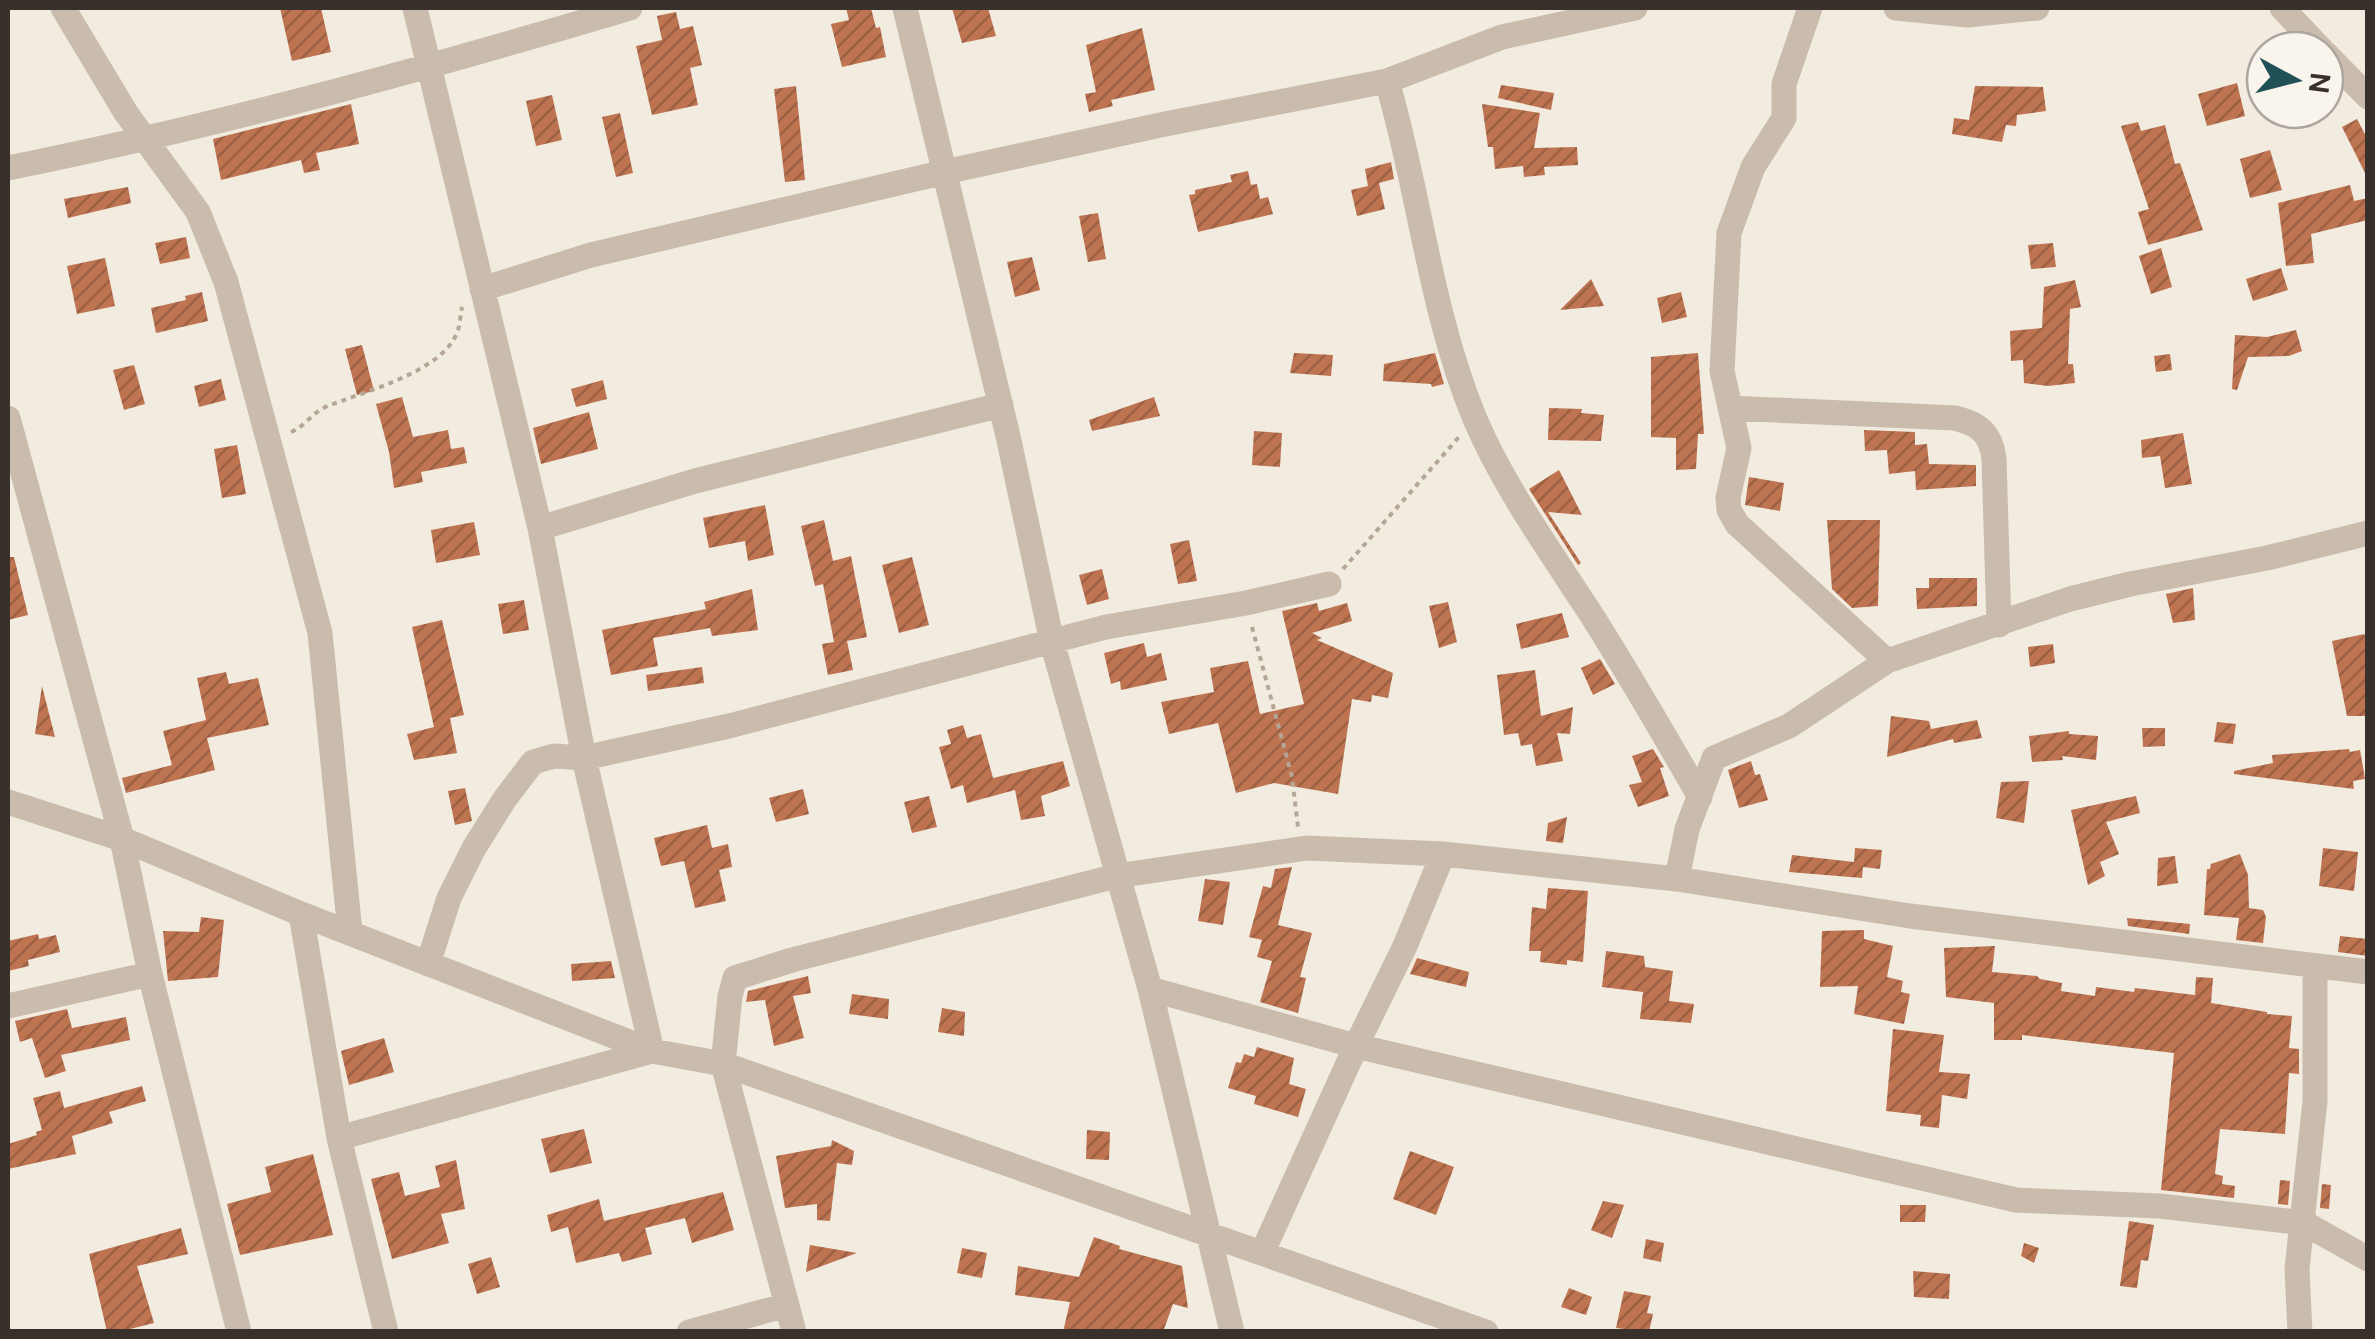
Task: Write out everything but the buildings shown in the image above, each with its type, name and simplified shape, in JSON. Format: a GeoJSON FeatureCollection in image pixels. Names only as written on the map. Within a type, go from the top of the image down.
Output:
{"type":"FeatureCollection","features":[{"type":"Feature","properties":{"kind":"street"},"geometry":{"type":"LineString","coordinates":[[63,8],[126,112],[198,212],[212,242],[320,633],[350,932]]}},
{"type":"Feature","properties":{"kind":"street"},"geometry":{"type":"LineString","coordinates":[[415,8],[431,67],[473,293],[540,528],[584,758],[652,1051]]}},
{"type":"Feature","properties":{"kind":"street"},"geometry":{"type":"LineString","coordinates":[[8,168],[148,140],[431,67],[630,8]]}},
{"type":"Feature","properties":{"kind":"street"},"geometry":{"type":"LineString","coordinates":[[905,8],[1001,405],[1052,642],[1150,989],[1232,1332]]}},
{"type":"Feature","properties":{"kind":"street"},"geometry":{"type":"LineString","coordinates":[[473,293],[591,255],[945,172],[1387,81],[1502,37],[1635,8]]}},
{"type":"Feature","properties":{"kind":"street"},"geometry":{"type":"LineString","coordinates":[[1810,8],[1784,84],[1784,118],[1754,166],[1729,233],[1722,372],[1739,448],[1728,510],[1738,524],[1887,662]]}},
{"type":"Feature","properties":{"kind":"street"},"geometry":{"type":"LineString","coordinates":[[1896,8],[1967,15],[2037,8]]}},
{"type":"Feature","properties":{"kind":"street"},"geometry":{"type":"LineString","coordinates":[[2282,8],[2303,30]]}},
{"type":"Feature","properties":{"kind":"street"},"geometry":{"type":"LineString","coordinates":[[2345,73],[2368,97]]}},
{"type":"Feature","properties":{"kind":"street"},"geometry":{"type":"LineString","coordinates":[[1387,81],[1417,198],[1430,277],[1475,419],[1503,472],[1626,669],[1700,797]]}},
{"type":"Feature","properties":{"kind":"street"},"geometry":{"type":"LineString","coordinates":[[540,528],[696,481],[1001,405]]}},
{"type":"Feature","properties":{"kind":"street"},"geometry":{"type":"LineString","coordinates":[[1730,408],[1954,418],[1977,424],[1992,445],[1994,459],[1999,624]]}},
{"type":"Feature","properties":{"kind":"street"},"geometry":{"type":"LineString","coordinates":[[8,418],[122,839],[150,974],[239,1332]]}},
{"type":"Feature","properties":{"kind":"street"},"geometry":{"type":"LineString","coordinates":[[1677,879],[1687,828],[1714,758],[1789,726],[1887,662],[2070,600],[2368,532]]}},
{"type":"Feature","properties":{"kind":"street"},"geometry":{"type":"LineString","coordinates":[[428,964],[449,898],[474,848],[533,762],[554,756],[584,758],[730,726],[1106,627],[1329,584]]}},
{"type":"Feature","properties":{"kind":"street"},"geometry":{"type":"LineString","coordinates":[[8,802],[122,839],[301,914],[652,1051],[723,1064],[1486,1332]]}},
{"type":"Feature","properties":{"kind":"street"},"geometry":{"type":"LineString","coordinates":[[794,1332],[723,1064],[735,978],[1116,876],[1300,849],[1443,854],[1677,879],[1910,916],[2368,972]]}},
{"type":"Feature","properties":{"kind":"street"},"geometry":{"type":"LineString","coordinates":[[1263,1251],[1405,946],[1443,854]]}},
{"type":"Feature","properties":{"kind":"street"},"geometry":{"type":"LineString","coordinates":[[301,914],[339,1138],[386,1332]]}},
{"type":"Feature","properties":{"kind":"street"},"geometry":{"type":"LineString","coordinates":[[2300,1332],[2296,1269],[2315,1100],[2315,968]]}},
{"type":"Feature","properties":{"kind":"street"},"geometry":{"type":"LineString","coordinates":[[8,1006],[150,974]]}},
{"type":"Feature","properties":{"kind":"street"},"geometry":{"type":"LineString","coordinates":[[1150,989],[1356,1046],[2016,1200],[2160,1206],[2304,1223],[2368,1260]]}},
{"type":"Feature","properties":{"kind":"street"},"geometry":{"type":"LineString","coordinates":[[339,1138],[652,1051]]}},
{"type":"Feature","properties":{"kind":"street"},"geometry":{"type":"LineString","coordinates":[[689,1332],[787,1305]]}},
{"type":"Feature","properties":{"kind":"path"},"geometry":{"type":"LineString","coordinates":[[271,447],[326,406],[385,386],[436,358],[457,335],[473,293]]}},
{"type":"Feature","properties":{"kind":"path"},"geometry":{"type":"LineString","coordinates":[[1329,584],[1475,419]]}},
{"type":"Feature","properties":{"kind":"path"},"geometry":{"type":"LineString","coordinates":[[1246,603],[1292,777],[1300,849]]}}]}
